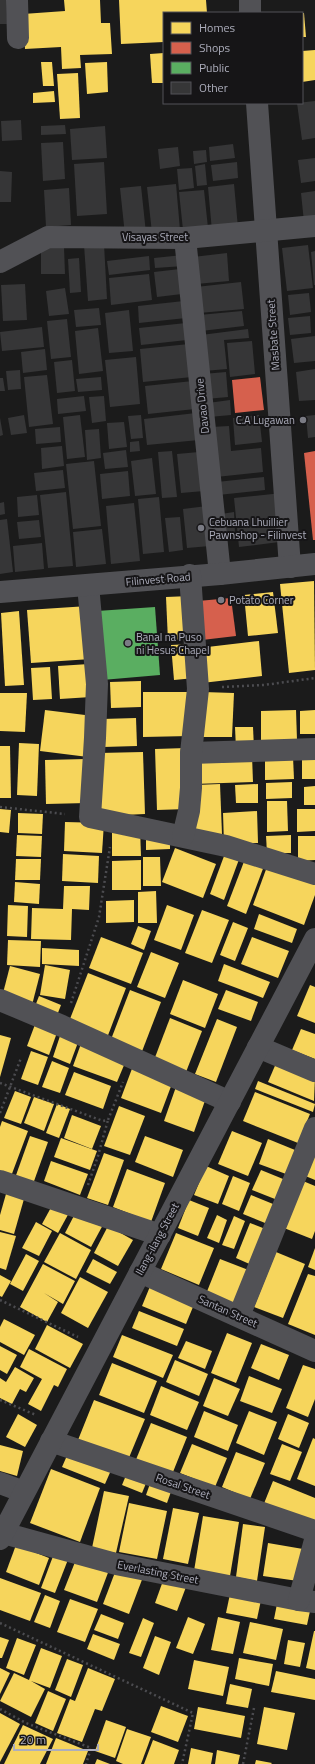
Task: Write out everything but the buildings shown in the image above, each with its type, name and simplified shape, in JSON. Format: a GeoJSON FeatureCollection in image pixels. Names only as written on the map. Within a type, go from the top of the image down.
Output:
{"type":"FeatureCollection","features":[{"type":"Feature","properties":{"kind":"street"},"geometry":{"type":"LineString","coordinates":[[17,0],[18,38]]}},
{"type":"Feature","properties":{"kind":"street"},"geometry":{"type":"LineString","coordinates":[[250,0],[250,12]]}},
{"type":"Feature","properties":{"kind":"street","name":"Masbate Street"},"geometry":{"type":"LineString","coordinates":[[257,104],[290,567]]}},
{"type":"Feature","properties":{"kind":"street","name":"Visayas Street"},"geometry":{"type":"LineString","coordinates":[[0,262],[48,237],[184,238],[315,226]]}},
{"type":"Feature","properties":{"kind":"street","name":"Davao Drive"},"geometry":{"type":"LineString","coordinates":[[184,238],[220,574]]}},
{"type":"Feature","properties":{"kind":"street","name":"Filinvest Road"},"geometry":{"type":"LineString","coordinates":[[0,592],[220,574],[315,564]]}},
{"type":"Feature","properties":{"kind":"street"},"geometry":{"type":"LineString","coordinates":[[183,836],[189,811],[192,753],[198,689],[190,576]]}},
{"type":"Feature","properties":{"kind":"street"},"geometry":{"type":"LineString","coordinates":[[88,585],[97,684],[100,818],[226,846],[315,874]]}},
{"type":"Feature","properties":{"kind":"street"},"geometry":{"type":"LineString","coordinates":[[192,753],[315,749]]}},
{"type":"Feature","properties":{"kind":"street","name":"Ilang-ilang Street"},"geometry":{"type":"LineString","coordinates":[[2,1536],[315,939]]}},
{"type":"Feature","properties":{"kind":"street"},"geometry":{"type":"LineString","coordinates":[[0,1000],[62,1026],[230,1102]]}},
{"type":"Feature","properties":{"kind":"street"},"geometry":{"type":"LineString","coordinates":[[258,1047],[315,1071]]}},
{"type":"Feature","properties":{"kind":"street"},"geometry":{"type":"LineString","coordinates":[[238,1316],[315,1128]]}},
{"type":"Feature","properties":{"kind":"street"},"geometry":{"type":"LineString","coordinates":[[0,1181],[160,1235]]}},
{"type":"Feature","properties":{"kind":"street","name":"Santan Street"},"geometry":{"type":"LineString","coordinates":[[140,1272],[314,1349]]}},
{"type":"Feature","properties":{"kind":"street","name":"Rosal Street"},"geometry":{"type":"LineString","coordinates":[[55,1433],[315,1531]]}},
{"type":"Feature","properties":{"kind":"street"},"geometry":{"type":"LineString","coordinates":[[0,1483],[24,1492]]}},
{"type":"Feature","properties":{"kind":"street","name":"Everlasting Street"},"geometry":{"type":"LineString","coordinates":[[2,1536],[116,1564],[307,1601]]}},
{"type":"Feature","properties":{"kind":"street"},"geometry":{"type":"LineString","coordinates":[[307,1601],[315,1540]]}},
{"type":"Feature","properties":{"kind":"path"},"geometry":{"type":"LineString","coordinates":[[198,689],[264,685],[315,678]]}},
{"type":"Feature","properties":{"kind":"path"},"geometry":{"type":"LineString","coordinates":[[0,807],[100,818],[110,849],[99,917],[75,992],[62,1026]]}},
{"type":"Feature","properties":{"kind":"path"},"geometry":{"type":"LineString","coordinates":[[0,1113],[21,1058]]}},
{"type":"Feature","properties":{"kind":"path"},"geometry":{"type":"LineString","coordinates":[[79,1208],[98,1156],[108,1120],[133,1058]]}},
{"type":"Feature","properties":{"kind":"path"},"geometry":{"type":"LineString","coordinates":[[0,1083],[103,1121],[108,1120]]}},
{"type":"Feature","properties":{"kind":"path"},"geometry":{"type":"LineString","coordinates":[[0,1300],[100,1347]]}},
{"type":"Feature","properties":{"kind":"path"},"geometry":{"type":"LineString","coordinates":[[0,1400],[55,1433]]}},
{"type":"Feature","properties":{"kind":"path"},"geometry":{"type":"LineString","coordinates":[[0,1623],[193,1713],[182,1764]]}},
{"type":"Feature","properties":{"kind":"path"},"geometry":{"type":"LineString","coordinates":[[243,1764],[254,1708]]}},
{"type":"Feature","properties":{"kind":"path"},"geometry":{"type":"LineString","coordinates":[[0,1710],[26,1723],[91,1748],[86,1764]]}},
{"type":"Feature","properties":{"kind":"place","name":"C.A Lugawan"},"geometry":{"type":"Point","coordinates":[303,420]}},
{"type":"Feature","properties":{"kind":"place","name":"Cebuana Lhuillier Pawnshop - Filinvest"},"geometry":{"type":"Point","coordinates":[201,528]}},
{"type":"Feature","properties":{"kind":"place","name":"Potato Corner"},"geometry":{"type":"Point","coordinates":[221,600]}},
{"type":"Feature","properties":{"kind":"place","name":"Banal na Puso ni Hesus Chapel"},"geometry":{"type":"Point","coordinates":[128,643]}}]}
